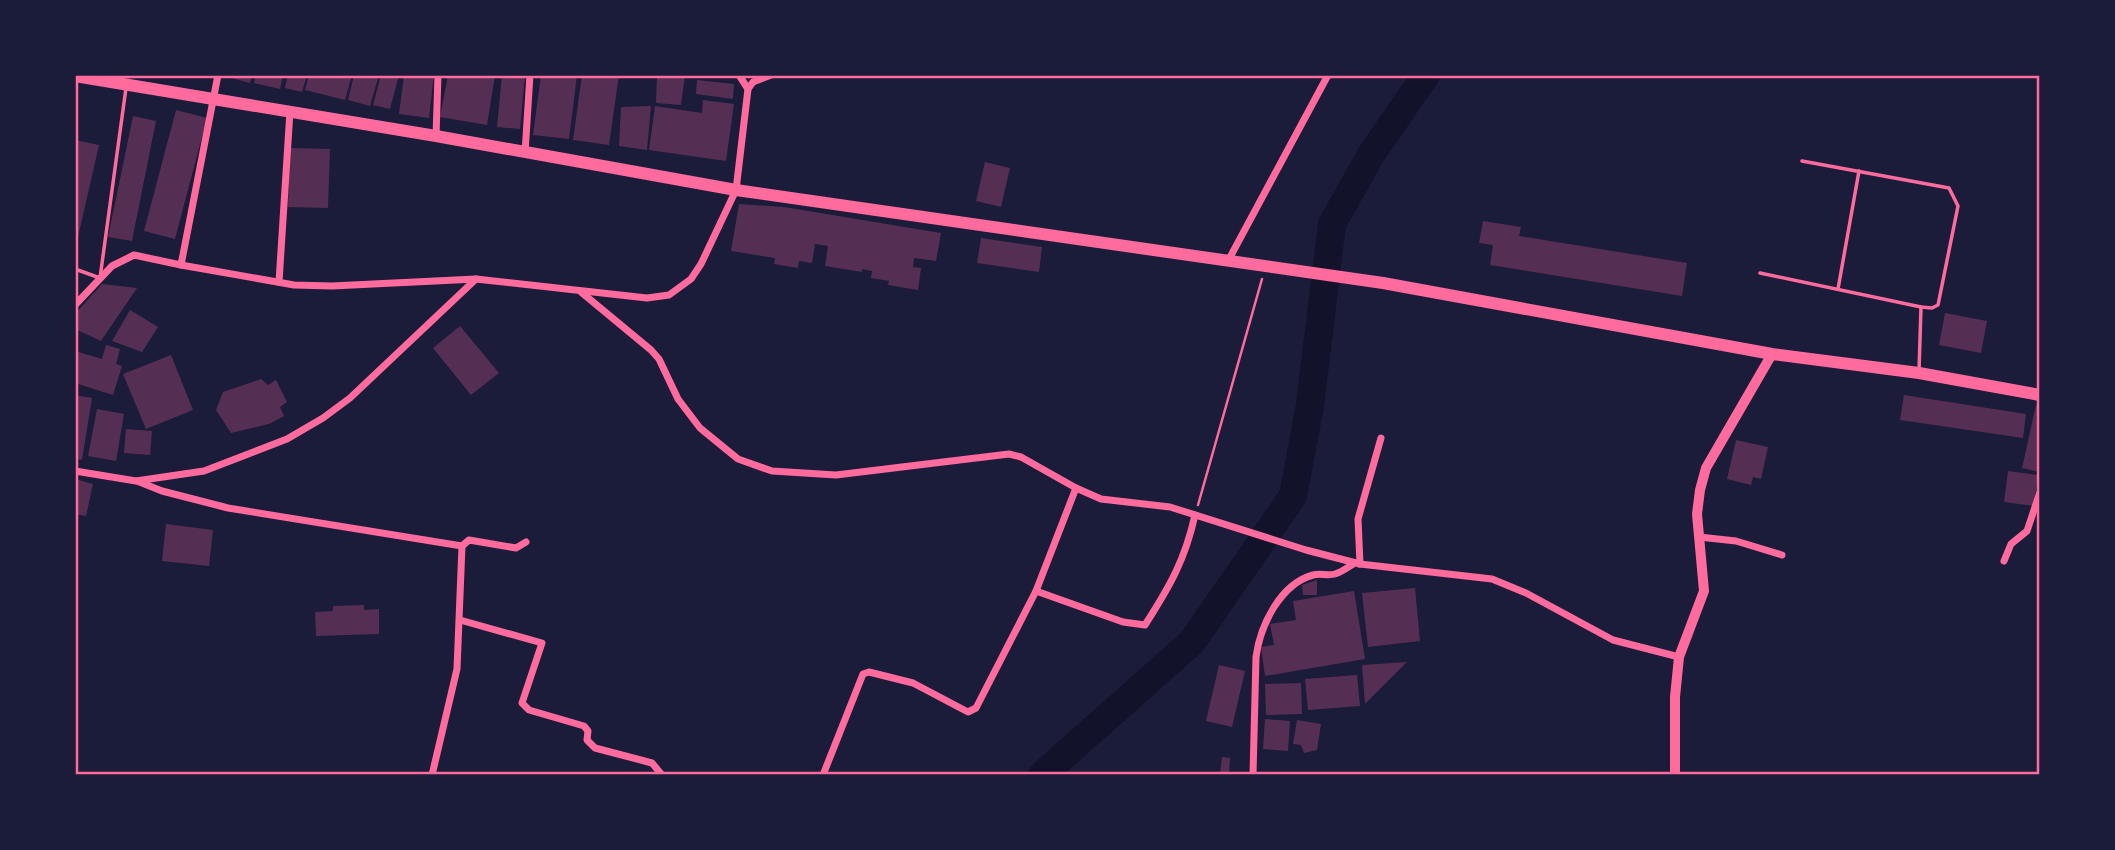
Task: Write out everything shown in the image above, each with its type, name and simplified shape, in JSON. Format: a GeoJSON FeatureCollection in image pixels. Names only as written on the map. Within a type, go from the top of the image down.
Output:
{"type":"FeatureCollection","features":[{"type":"Feature","properties":{"kind":"main road"},"geometry":{"type":"LineString","coordinates":[[75,76],[436,136],[736,190],[1383,283],[1772,354],[1919,373],[2040,395]]}},
{"type":"Feature","properties":{"kind":"street"},"geometry":{"type":"LineString","coordinates":[[181,265],[218,75]]}},
{"type":"Feature","properties":{"kind":"street"},"geometry":{"type":"LineString","coordinates":[[436,136],[438,75]]}},
{"type":"Feature","properties":{"kind":"street"},"geometry":{"type":"LineString","coordinates":[[525,152],[530,75]]}},
{"type":"Feature","properties":{"kind":"street"},"geometry":{"type":"LineString","coordinates":[[739,75],[748,89]]}},
{"type":"Feature","properties":{"kind":"street"},"geometry":{"type":"LineString","coordinates":[[75,305],[112,266],[134,255],[279,282],[332,286],[477,279],[647,298],[669,295],[691,279],[701,264],[736,190],[748,89],[753,82],[771,75]]}},
{"type":"Feature","properties":{"kind":"street"},"geometry":{"type":"LineString","coordinates":[[1228,261],[1328,75]]}},
{"type":"Feature","properties":{"kind":"street"},"geometry":{"type":"LineString","coordinates":[[279,282],[290,111]]}},
{"type":"Feature","properties":{"kind":"street"},"geometry":{"type":"LineString","coordinates":[[136,481],[204,471],[287,439],[314,424],[350,398],[477,279]]}},
{"type":"Feature","properties":{"kind":"street"},"geometry":{"type":"LineString","coordinates":[[581,292],[659,359],[678,399],[700,428],[738,459],[772,471],[835,475],[1009,454],[1021,457],[1101,499],[1170,507],[1358,564],[1492,579],[1525,593],[1613,640],[1679,657]]}},
{"type":"Feature","properties":{"kind":"street"},"geometry":{"type":"LineString","coordinates":[[1675,775],[1675,698],[1679,657],[1704,591],[1697,514],[1706,468],[1772,354]]}},
{"type":"Feature","properties":{"kind":"street"},"geometry":{"type":"LineString","coordinates":[[1358,564],[1358,519],[1381,438]]}},
{"type":"Feature","properties":{"kind":"street"},"geometry":{"type":"LineString","coordinates":[[75,471],[136,481],[162,491],[228,508],[462,546]]}},
{"type":"Feature","properties":{"kind":"street"},"geometry":{"type":"LineString","coordinates":[[823,775],[863,674],[869,672],[913,683],[968,712],[976,708],[1036,591],[1076,488]]}},
{"type":"Feature","properties":{"kind":"street"},"geometry":{"type":"LineString","coordinates":[[2004,561],[2011,544],[2027,531],[2040,492]]}},
{"type":"Feature","properties":{"kind":"street"},"geometry":{"type":"LineString","coordinates":[[1036,591],[1123,622],[1145,625],[1174,580],[1188,547],[1195,514]]}},
{"type":"Feature","properties":{"kind":"street"},"geometry":{"type":"LineString","coordinates":[[1699,537],[1736,541],[1782,555]]}},
{"type":"Feature","properties":{"kind":"street"},"geometry":{"type":"LineString","coordinates":[[432,775],[457,669],[462,546],[469,540],[516,548],[526,542]]}},
{"type":"Feature","properties":{"kind":"street"},"geometry":{"type":"LineString","coordinates":[[1253,775],[1258,641],[1278,601],[1294,584],[1314,575],[1334,575],[1358,564]]}},
{"type":"Feature","properties":{"kind":"street"},"geometry":{"type":"LineString","coordinates":[[460,620],[542,643],[522,703],[529,710],[584,726],[588,731],[587,740],[595,748],[652,763],[662,775]]}},
{"type":"Feature","properties":{"kind":"lane"},"geometry":{"type":"LineString","coordinates":[[75,270],[100,278],[127,85]]}},
{"type":"Feature","properties":{"kind":"lane"},"geometry":{"type":"LineString","coordinates":[[1760,273],[1932,309],[1938,304],[1958,206],[1949,188],[1802,161]]}},
{"type":"Feature","properties":{"kind":"lane"},"geometry":{"type":"LineString","coordinates":[[1838,289],[1859,171]]}},
{"type":"Feature","properties":{"kind":"lane"},"geometry":{"type":"LineString","coordinates":[[1919,373],[1922,307]]}},
{"type":"Feature","properties":{"kind":"path"},"geometry":{"type":"LineString","coordinates":[[1195,514],[1272,267]]}},
{"type":"Feature","properties":{"kind":"building"},"geometry":{"type":"Polygon","coordinates":[[[221,75],[252,75],[250,83],[221,75]]]}},
{"type":"Feature","properties":{"kind":"building"},"geometry":{"type":"Polygon","coordinates":[[[256,75],[283,75],[280,89],[254,83],[256,75]]]}},
{"type":"Feature","properties":{"kind":"building"},"geometry":{"type":"Polygon","coordinates":[[[288,75],[307,75],[302,92],[285,88],[288,75]]]}},
{"type":"Feature","properties":{"kind":"building"},"geometry":{"type":"Polygon","coordinates":[[[309,75],[352,75],[345,100],[305,90],[309,75]]]}},
{"type":"Feature","properties":{"kind":"building"},"geometry":{"type":"Polygon","coordinates":[[[354,75],[379,75],[370,106],[348,100],[354,75]]]}},
{"type":"Feature","properties":{"kind":"building"},"geometry":{"type":"Polygon","coordinates":[[[381,75],[399,75],[390,109],[373,105],[381,75]]]}},
{"type":"Feature","properties":{"kind":"building"},"geometry":{"type":"Polygon","coordinates":[[[404,75],[434,75],[429,118],[399,114],[404,75]]]}},
{"type":"Feature","properties":{"kind":"building"},"geometry":{"type":"Polygon","coordinates":[[[448,75],[495,75],[487,125],[440,117],[448,75]]]}},
{"type":"Feature","properties":{"kind":"building"},"geometry":{"type":"Polygon","coordinates":[[[502,75],[525,75],[520,129],[497,127],[502,75]]]}},
{"type":"Feature","properties":{"kind":"building"},"geometry":{"type":"Polygon","coordinates":[[[541,75],[577,75],[569,139],[533,135],[541,75]]]}},
{"type":"Feature","properties":{"kind":"building"},"geometry":{"type":"Polygon","coordinates":[[[582,75],[619,75],[609,145],[573,140],[582,75]]]}},
{"type":"Feature","properties":{"kind":"building"},"geometry":{"type":"Polygon","coordinates":[[[657,75],[685,75],[681,105],[656,103],[657,75]]]}},
{"type":"Feature","properties":{"kind":"building"},"geometry":{"type":"Polygon","coordinates":[[[697,80],[734,84],[733,99],[696,94],[697,80]]]}},
{"type":"Feature","properties":{"kind":"building"},"geometry":{"type":"Polygon","coordinates":[[[703,100],[734,104],[726,161],[649,150],[655,106],[702,113],[703,100]]]}},
{"type":"Feature","properties":{"kind":"building"},"geometry":{"type":"Polygon","coordinates":[[[651,106],[647,150],[619,146],[621,107],[651,106]]]}},
{"type":"Feature","properties":{"kind":"building"},"geometry":{"type":"Polygon","coordinates":[[[176,110],[207,118],[175,239],[144,231],[176,110]]]}},
{"type":"Feature","properties":{"kind":"building"},"geometry":{"type":"Polygon","coordinates":[[[133,116],[156,121],[132,241],[108,237],[133,116]]]}},
{"type":"Feature","properties":{"kind":"building"},"geometry":{"type":"Polygon","coordinates":[[[75,140],[99,145],[76,246],[75,246],[75,140]]]}},
{"type":"Feature","properties":{"kind":"building"},"geometry":{"type":"Polygon","coordinates":[[[290,148],[330,149],[328,208],[288,207],[290,148]]]}},
{"type":"Feature","properties":{"kind":"building"},"geometry":{"type":"Polygon","coordinates":[[[985,162],[1010,168],[1001,207],[976,201],[985,162]]]}},
{"type":"Feature","properties":{"kind":"building"},"geometry":{"type":"Polygon","coordinates":[[[739,204],[784,207],[941,233],[936,261],[914,258],[913,267],[921,268],[918,290],[888,285],[889,281],[871,278],[872,271],[825,266],[828,246],[815,244],[812,263],[799,261],[798,268],[774,264],[775,258],[731,251],[739,204]]]}},
{"type":"Feature","properties":{"kind":"building"},"geometry":{"type":"Polygon","coordinates":[[[1483,221],[1521,227],[1519,236],[1687,263],[1682,296],[1490,265],[1493,245],[1479,243],[1483,221]]]}},
{"type":"Feature","properties":{"kind":"building"},"geometry":{"type":"Polygon","coordinates":[[[981,238],[1042,247],[1039,272],[977,263],[981,238]]]}},
{"type":"Feature","properties":{"kind":"building"},"geometry":{"type":"Polygon","coordinates":[[[102,284],[137,288],[101,341],[75,329],[75,314],[102,284]]]}},
{"type":"Feature","properties":{"kind":"building"},"geometry":{"type":"Polygon","coordinates":[[[130,310],[158,327],[142,352],[112,341],[130,310]]]}},
{"type":"Feature","properties":{"kind":"building"},"geometry":{"type":"Polygon","coordinates":[[[1945,313],[1987,321],[1981,353],[1939,345],[1945,313]]]}},
{"type":"Feature","properties":{"kind":"building"},"geometry":{"type":"Polygon","coordinates":[[[460,326],[499,373],[471,395],[433,348],[460,326]]]}},
{"type":"Feature","properties":{"kind":"building"},"geometry":{"type":"Polygon","coordinates":[[[106,345],[120,349],[116,364],[122,366],[113,395],[75,383],[75,351],[102,359],[106,345]]]}},
{"type":"Feature","properties":{"kind":"building"},"geometry":{"type":"Polygon","coordinates":[[[171,355],[193,410],[146,429],[123,374],[171,355]]]}},
{"type":"Feature","properties":{"kind":"building"},"geometry":{"type":"Polygon","coordinates":[[[261,379],[268,385],[276,380],[287,402],[280,407],[284,416],[269,424],[231,433],[216,410],[223,392],[261,379]]]}},
{"type":"Feature","properties":{"kind":"building"},"geometry":{"type":"Polygon","coordinates":[[[75,395],[92,398],[82,460],[75,459],[75,395]]]}},
{"type":"Feature","properties":{"kind":"building"},"geometry":{"type":"Polygon","coordinates":[[[1904,395],[2026,414],[2023,438],[1900,420],[1904,395]]]}},
{"type":"Feature","properties":{"kind":"building"},"geometry":{"type":"Polygon","coordinates":[[[2036,405],[2040,406],[2040,472],[2022,468],[2036,405]]]}},
{"type":"Feature","properties":{"kind":"building"},"geometry":{"type":"Polygon","coordinates":[[[97,409],[124,414],[116,461],[88,456],[97,409]]]}},
{"type":"Feature","properties":{"kind":"building"},"geometry":{"type":"Polygon","coordinates":[[[126,429],[152,431],[150,455],[124,453],[126,429]]]}},
{"type":"Feature","properties":{"kind":"building"},"geometry":{"type":"Polygon","coordinates":[[[1736,440],[1768,447],[1761,479],[1753,477],[1751,485],[1727,479],[1736,440]]]}},
{"type":"Feature","properties":{"kind":"building"},"geometry":{"type":"Polygon","coordinates":[[[2008,471],[2038,475],[2034,506],[2004,502],[2008,471]]]}},
{"type":"Feature","properties":{"kind":"building"},"geometry":{"type":"Polygon","coordinates":[[[75,479],[93,484],[86,516],[75,514],[75,479]]]}},
{"type":"Feature","properties":{"kind":"building"},"geometry":{"type":"Polygon","coordinates":[[[166,524],[213,530],[209,566],[162,561],[166,524]]]}},
{"type":"Feature","properties":{"kind":"building"},"geometry":{"type":"Polygon","coordinates":[[[1317,580],[1317,595],[1303,595],[1302,585],[1317,580]]]}},
{"type":"Feature","properties":{"kind":"building"},"geometry":{"type":"Polygon","coordinates":[[[1415,588],[1420,641],[1368,647],[1362,593],[1415,588]]]}},
{"type":"Feature","properties":{"kind":"building"},"geometry":{"type":"Polygon","coordinates":[[[1354,591],[1365,659],[1265,676],[1261,647],[1274,645],[1270,624],[1296,620],[1293,601],[1354,591]]]}},
{"type":"Feature","properties":{"kind":"building"},"geometry":{"type":"Polygon","coordinates":[[[364,605],[364,610],[379,609],[379,634],[316,636],[315,612],[333,611],[333,606],[364,605]]]}},
{"type":"Feature","properties":{"kind":"building"},"geometry":{"type":"Polygon","coordinates":[[[1407,662],[1365,704],[1362,665],[1407,662]]]}},
{"type":"Feature","properties":{"kind":"building"},"geometry":{"type":"Polygon","coordinates":[[[1219,665],[1245,671],[1232,727],[1206,721],[1219,665]]]}},
{"type":"Feature","properties":{"kind":"building"},"geometry":{"type":"Polygon","coordinates":[[[1357,675],[1360,706],[1308,710],[1305,679],[1357,675]]]}},
{"type":"Feature","properties":{"kind":"building"},"geometry":{"type":"Polygon","coordinates":[[[1301,683],[1302,714],[1266,715],[1265,684],[1301,683]]]}},
{"type":"Feature","properties":{"kind":"building"},"geometry":{"type":"Polygon","coordinates":[[[1265,719],[1290,721],[1288,751],[1263,749],[1265,719]]]}},
{"type":"Feature","properties":{"kind":"building"},"geometry":{"type":"Polygon","coordinates":[[[1297,720],[1321,724],[1317,750],[1304,753],[1301,745],[1293,744],[1297,720]]]}},
{"type":"Feature","properties":{"kind":"building"},"geometry":{"type":"Polygon","coordinates":[[[1222,757],[1230,758],[1229,774],[1220,774],[1222,757]]]}},
{"type":"Feature","properties":{"kind":"waterway"},"geometry":{"type":"LineString","coordinates":[[1042,775],[1192,642],[1293,496],[1310,405],[1332,224],[1372,153],[1426,75]]}}]}
